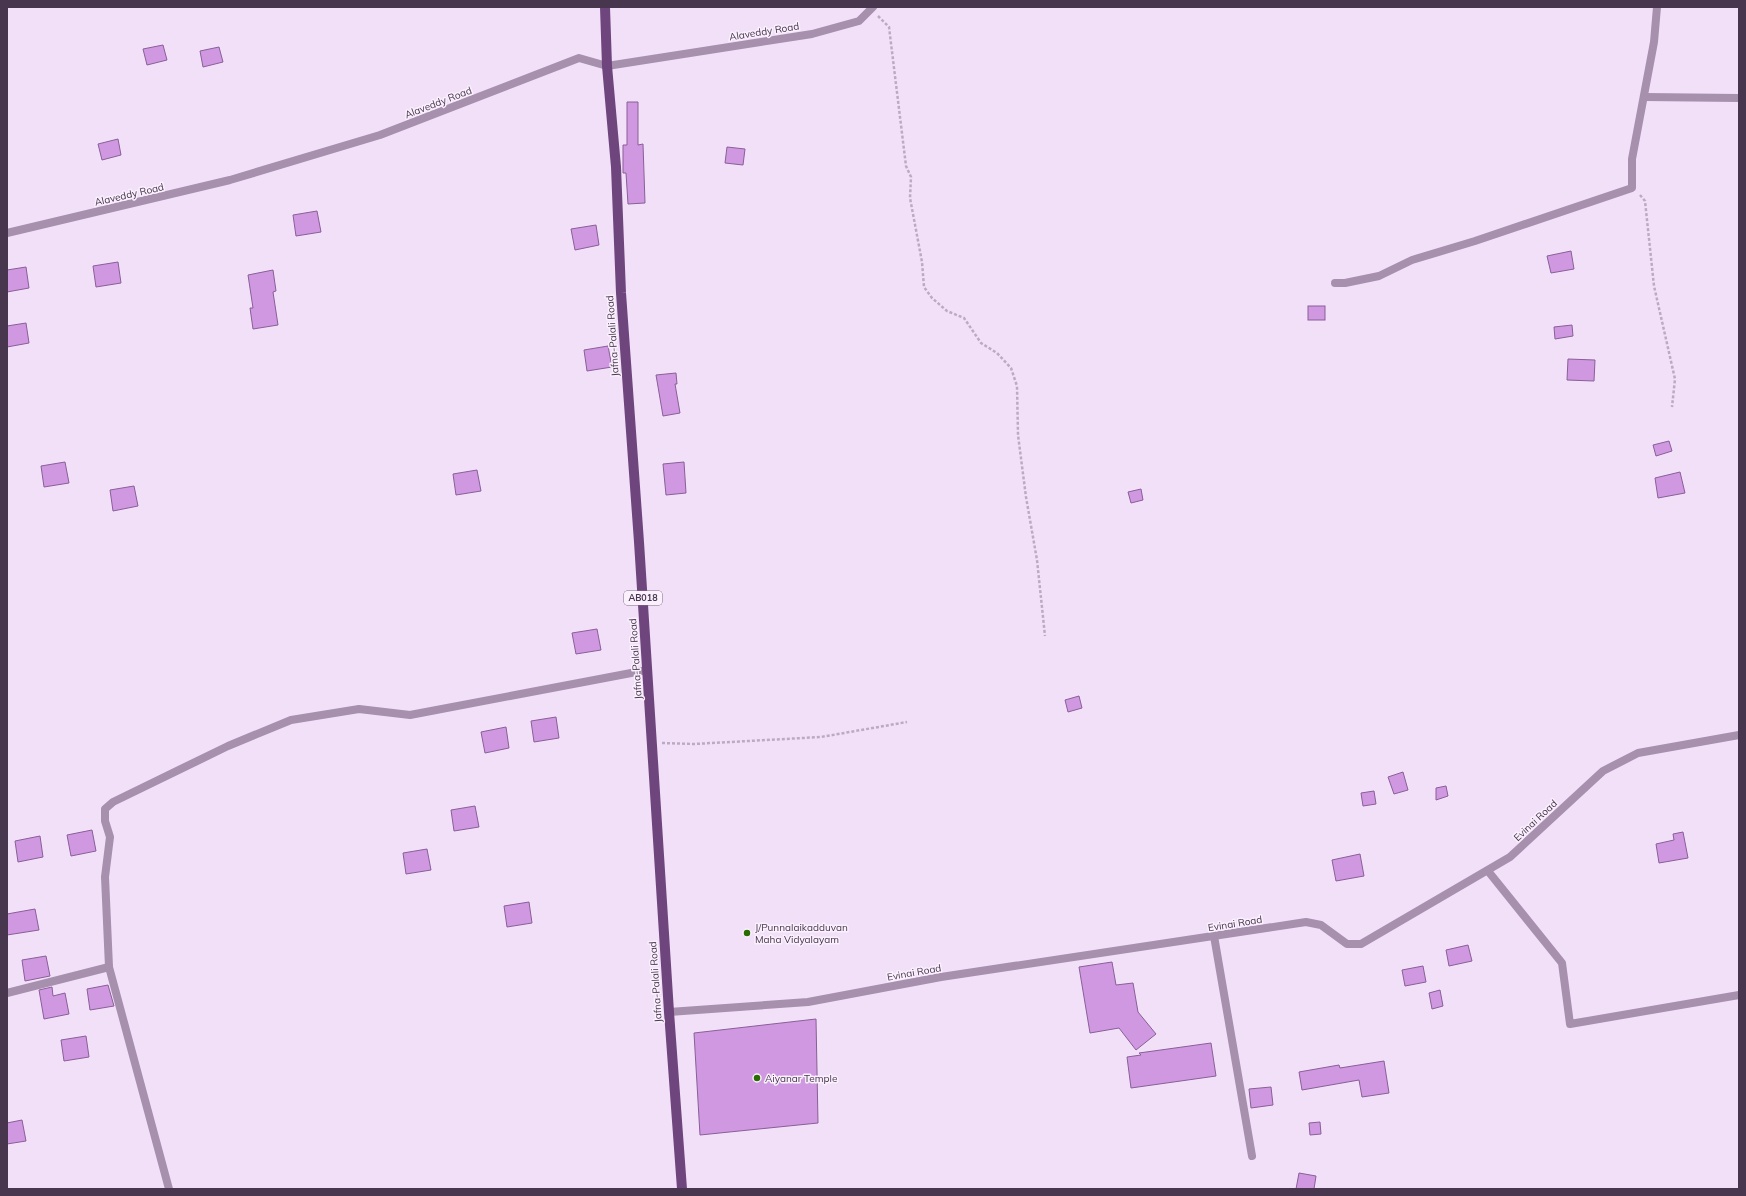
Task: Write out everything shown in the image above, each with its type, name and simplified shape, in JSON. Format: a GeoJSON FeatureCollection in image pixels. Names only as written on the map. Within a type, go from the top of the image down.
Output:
{"type":"FeatureCollection","features":[{"type":"Feature","properties":{"kind":"main road","name":"Jafna-Palali Road"},"geometry":{"type":"LineString","coordinates":[[604,7],[607,66],[616,167],[621,293],[648,670],[669,1012],[682,1189]]}},
{"type":"Feature","properties":{"kind":"street"},"geometry":{"type":"LineString","coordinates":[[1335,283],[1345,283],[1379,276],[1412,260],[1476,242],[1632,188],[1632,159],[1654,42],[1657,7]]}},
{"type":"Feature","properties":{"kind":"street","name":"Alaveddy Road"},"geometry":{"type":"LineString","coordinates":[[7,233],[230,180],[380,135],[579,58],[607,66],[812,34],[859,21],[872,8]]}},
{"type":"Feature","properties":{"kind":"street"},"geometry":{"type":"LineString","coordinates":[[1644,97],[1739,98]]}},
{"type":"Feature","properties":{"kind":"street"},"geometry":{"type":"LineString","coordinates":[[168,1189],[109,967],[105,877],[110,837],[105,821],[105,809],[113,802],[228,746],[291,720],[360,709],[410,715],[648,670]]}},
{"type":"Feature","properties":{"kind":"street","name":"Evinai Road"},"geometry":{"type":"LineString","coordinates":[[669,1012],[808,1002],[941,978],[1306,922],[1321,925],[1347,944],[1361,944],[1510,857],[1603,771],[1638,753],[1739,735]]}},
{"type":"Feature","properties":{"kind":"street"},"geometry":{"type":"LineString","coordinates":[[1488,871],[1562,963],[1570,1024],[1739,995]]}},
{"type":"Feature","properties":{"kind":"street"},"geometry":{"type":"LineString","coordinates":[[1214,936],[1252,1156]]}},
{"type":"Feature","properties":{"kind":"street"},"geometry":{"type":"LineString","coordinates":[[7,993],[109,967]]}},
{"type":"Feature","properties":{"kind":"path"},"geometry":{"type":"LineString","coordinates":[[872,8],[889,27],[906,166],[911,176],[910,198],[922,262],[924,287],[932,298],[947,311],[964,318],[981,343],[997,353],[1011,368],[1017,386],[1018,435],[1026,497],[1038,560],[1045,636]]}},
{"type":"Feature","properties":{"kind":"path"},"geometry":{"type":"LineString","coordinates":[[1632,188],[1645,201],[1654,286],[1676,379],[1672,407]]}},
{"type":"Feature","properties":{"kind":"path"},"geometry":{"type":"LineString","coordinates":[[652,742],[694,744],[821,737],[907,722]]}},
{"type":"Feature","properties":{"kind":"building"},"geometry":{"type":"Polygon","coordinates":[[[163,45],[167,60],[147,65],[143,49],[163,45]]]}},
{"type":"Feature","properties":{"kind":"building"},"geometry":{"type":"Polygon","coordinates":[[[219,47],[223,62],[203,67],[200,51],[219,47]]]}},
{"type":"Feature","properties":{"kind":"building"},"geometry":{"type":"Polygon","coordinates":[[[627,102],[638,102],[638,145],[643,144],[645,203],[628,204],[626,173],[623,173],[623,145],[627,145],[627,102]]]}},
{"type":"Feature","properties":{"kind":"building"},"geometry":{"type":"Polygon","coordinates":[[[118,139],[121,155],[102,160],[98,144],[118,139]]]}},
{"type":"Feature","properties":{"kind":"building"},"geometry":{"type":"Polygon","coordinates":[[[727,147],[745,149],[743,165],[725,163],[727,147]]]}},
{"type":"Feature","properties":{"kind":"building"},"geometry":{"type":"Polygon","coordinates":[[[317,211],[321,232],[296,236],[293,215],[317,211]]]}},
{"type":"Feature","properties":{"kind":"building"},"geometry":{"type":"Polygon","coordinates":[[[596,225],[599,245],[575,250],[571,229],[596,225]]]}},
{"type":"Feature","properties":{"kind":"building"},"geometry":{"type":"Polygon","coordinates":[[[1571,251],[1574,269],[1551,273],[1547,256],[1571,251]]]}},
{"type":"Feature","properties":{"kind":"building"},"geometry":{"type":"Polygon","coordinates":[[[118,262],[121,283],[96,287],[93,266],[118,262]]]}},
{"type":"Feature","properties":{"kind":"building"},"geometry":{"type":"Polygon","coordinates":[[[26,267],[29,288],[7,292],[7,270],[26,267]]]}},
{"type":"Feature","properties":{"kind":"building"},"geometry":{"type":"Polygon","coordinates":[[[273,270],[276,291],[273,292],[278,325],[253,329],[250,308],[253,308],[248,275],[273,270]]]}},
{"type":"Feature","properties":{"kind":"building"},"geometry":{"type":"Polygon","coordinates":[[[1308,306],[1325,306],[1325,320],[1308,320],[1308,306]]]}},
{"type":"Feature","properties":{"kind":"building"},"geometry":{"type":"Polygon","coordinates":[[[26,323],[29,343],[7,347],[7,326],[26,323]]]}},
{"type":"Feature","properties":{"kind":"building"},"geometry":{"type":"Polygon","coordinates":[[[1572,325],[1573,336],[1555,339],[1554,327],[1572,325]]]}},
{"type":"Feature","properties":{"kind":"building"},"geometry":{"type":"Polygon","coordinates":[[[608,346],[612,367],[587,371],[584,350],[608,346]]]}},
{"type":"Feature","properties":{"kind":"building"},"geometry":{"type":"Polygon","coordinates":[[[1568,359],[1595,360],[1594,381],[1567,380],[1568,359]]]}},
{"type":"Feature","properties":{"kind":"building"},"geometry":{"type":"Polygon","coordinates":[[[676,373],[677,384],[675,384],[680,413],[663,416],[656,375],[676,373]]]}},
{"type":"Feature","properties":{"kind":"building"},"geometry":{"type":"Polygon","coordinates":[[[1669,441],[1672,451],[1656,456],[1653,445],[1669,441]]]}},
{"type":"Feature","properties":{"kind":"building"},"geometry":{"type":"Polygon","coordinates":[[[65,462],[69,483],[44,487],[41,466],[65,462]]]}},
{"type":"Feature","properties":{"kind":"building"},"geometry":{"type":"Polygon","coordinates":[[[684,462],[686,493],[666,495],[663,464],[684,462]]]}},
{"type":"Feature","properties":{"kind":"building"},"geometry":{"type":"Polygon","coordinates":[[[477,470],[481,491],[456,495],[453,474],[477,470]]]}},
{"type":"Feature","properties":{"kind":"building"},"geometry":{"type":"Polygon","coordinates":[[[1680,472],[1685,493],[1658,498],[1655,478],[1680,472]]]}},
{"type":"Feature","properties":{"kind":"building"},"geometry":{"type":"Polygon","coordinates":[[[134,486],[138,506],[113,511],[110,490],[134,486]]]}},
{"type":"Feature","properties":{"kind":"building"},"geometry":{"type":"Polygon","coordinates":[[[1141,489],[1143,500],[1131,503],[1128,492],[1141,489]]]}},
{"type":"Feature","properties":{"kind":"building"},"geometry":{"type":"Polygon","coordinates":[[[597,629],[601,650],[576,654],[572,633],[597,629]]]}},
{"type":"Feature","properties":{"kind":"building"},"geometry":{"type":"Polygon","coordinates":[[[1079,696],[1082,708],[1068,712],[1065,700],[1079,696]]]}},
{"type":"Feature","properties":{"kind":"building"},"geometry":{"type":"Polygon","coordinates":[[[556,717],[559,738],[534,742],[531,721],[556,717]]]}},
{"type":"Feature","properties":{"kind":"building"},"geometry":{"type":"Polygon","coordinates":[[[506,727],[509,748],[485,753],[481,732],[506,727]]]}},
{"type":"Feature","properties":{"kind":"building"},"geometry":{"type":"Polygon","coordinates":[[[1403,772],[1408,790],[1394,794],[1388,777],[1403,772]]]}},
{"type":"Feature","properties":{"kind":"building"},"geometry":{"type":"Polygon","coordinates":[[[1446,786],[1448,796],[1436,800],[1436,788],[1446,786]]]}},
{"type":"Feature","properties":{"kind":"building"},"geometry":{"type":"Polygon","coordinates":[[[1374,791],[1376,804],[1363,806],[1361,793],[1374,791]]]}},
{"type":"Feature","properties":{"kind":"building"},"geometry":{"type":"Polygon","coordinates":[[[475,806],[479,827],[454,831],[451,810],[475,806]]]}},
{"type":"Feature","properties":{"kind":"building"},"geometry":{"type":"Polygon","coordinates":[[[92,830],[96,851],[71,856],[67,835],[92,830]]]}},
{"type":"Feature","properties":{"kind":"building"},"geometry":{"type":"Polygon","coordinates":[[[1683,832],[1688,858],[1659,863],[1656,844],[1674,840],[1673,834],[1683,832]]]}},
{"type":"Feature","properties":{"kind":"building"},"geometry":{"type":"Polygon","coordinates":[[[40,836],[43,857],[18,862],[15,841],[40,836]]]}},
{"type":"Feature","properties":{"kind":"building"},"geometry":{"type":"Polygon","coordinates":[[[427,849],[431,870],[406,874],[403,853],[427,849]]]}},
{"type":"Feature","properties":{"kind":"building"},"geometry":{"type":"Polygon","coordinates":[[[1360,854],[1364,876],[1336,881],[1332,860],[1360,854]]]}},
{"type":"Feature","properties":{"kind":"building"},"geometry":{"type":"Polygon","coordinates":[[[529,902],[532,923],[507,927],[504,906],[529,902]]]}},
{"type":"Feature","properties":{"kind":"building"},"geometry":{"type":"Polygon","coordinates":[[[35,909],[39,930],[7,935],[7,914],[35,909]]]}},
{"type":"Feature","properties":{"kind":"building"},"geometry":{"type":"Polygon","coordinates":[[[1468,945],[1472,961],[1449,966],[1446,950],[1468,945]]]}},
{"type":"Feature","properties":{"kind":"building"},"geometry":{"type":"Polygon","coordinates":[[[46,956],[50,976],[25,981],[22,960],[46,956]]]}},
{"type":"Feature","properties":{"kind":"building"},"geometry":{"type":"Polygon","coordinates":[[[1112,962],[1116,985],[1133,983],[1138,1012],[1156,1034],[1136,1050],[1119,1028],[1090,1033],[1079,967],[1112,962]]]}},
{"type":"Feature","properties":{"kind":"building"},"geometry":{"type":"Polygon","coordinates":[[[1423,966],[1426,982],[1405,986],[1402,970],[1423,966]]]}},
{"type":"Feature","properties":{"kind":"building"},"geometry":{"type":"Polygon","coordinates":[[[108,985],[114,1006],[90,1010],[87,989],[108,985]]]}},
{"type":"Feature","properties":{"kind":"building"},"geometry":{"type":"Polygon","coordinates":[[[52,987],[53,996],[65,993],[69,1014],[44,1019],[39,990],[52,987]]]}},
{"type":"Feature","properties":{"kind":"building"},"geometry":{"type":"Polygon","coordinates":[[[1440,990],[1443,1006],[1432,1009],[1429,993],[1440,990]]]}},
{"type":"Feature","properties":{"kind":"building","name":"Aiyanar Temple"},"geometry":{"type":"Polygon","coordinates":[[[816,1019],[818,1123],[700,1135],[694,1033],[816,1019]]]}},
{"type":"Feature","properties":{"kind":"building"},"geometry":{"type":"Polygon","coordinates":[[[86,1036],[89,1057],[64,1061],[61,1040],[86,1036]]]}},
{"type":"Feature","properties":{"kind":"building"},"geometry":{"type":"Polygon","coordinates":[[[1211,1043],[1216,1076],[1131,1088],[1127,1057],[1141,1055],[1139,1053],[1211,1043]]]}},
{"type":"Feature","properties":{"kind":"building"},"geometry":{"type":"Polygon","coordinates":[[[1384,1061],[1389,1093],[1362,1097],[1359,1080],[1302,1090],[1299,1072],[1339,1065],[1340,1068],[1384,1061]]]}},
{"type":"Feature","properties":{"kind":"building"},"geometry":{"type":"Polygon","coordinates":[[[1271,1087],[1273,1105],[1251,1108],[1249,1089],[1271,1087]]]}},
{"type":"Feature","properties":{"kind":"building"},"geometry":{"type":"Polygon","coordinates":[[[22,1120],[26,1141],[7,1144],[7,1123],[22,1120]]]}},
{"type":"Feature","properties":{"kind":"building"},"geometry":{"type":"Polygon","coordinates":[[[1320,1122],[1321,1134],[1310,1135],[1309,1123],[1320,1122]]]}},
{"type":"Feature","properties":{"kind":"building"},"geometry":{"type":"Polygon","coordinates":[[[1299,1173],[1316,1176],[1314,1189],[1296,1189],[1299,1173]]]}},
{"type":"Feature","properties":{"kind":"place","name":"J/Punnalaikadduvan Maha Vidyalayam"},"geometry":{"type":"Point","coordinates":[747,933]}},
{"type":"Feature","properties":{"kind":"place","name":"Aiyanar Temple"},"geometry":{"type":"Point","coordinates":[757,1078]}}]}
